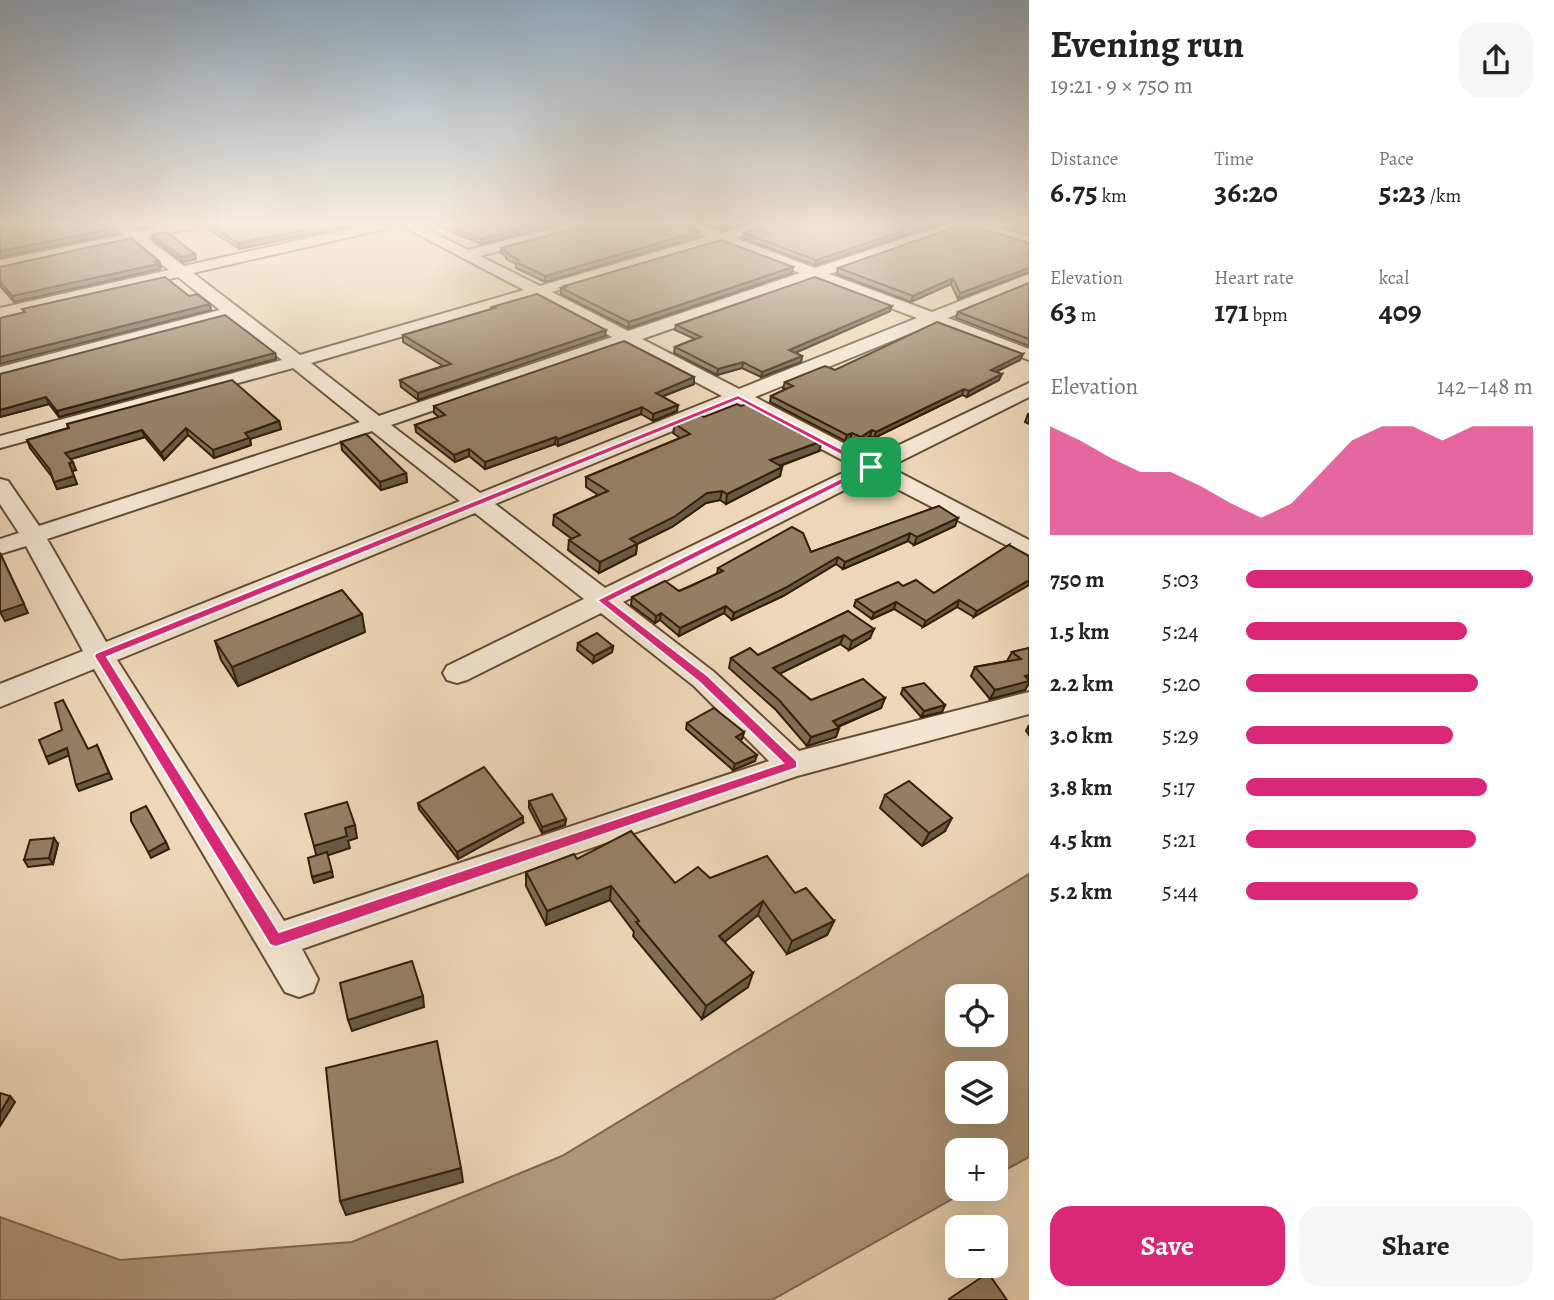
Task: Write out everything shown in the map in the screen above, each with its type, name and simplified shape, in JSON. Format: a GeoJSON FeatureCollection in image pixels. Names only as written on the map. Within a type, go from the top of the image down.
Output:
{"type":"FeatureCollection","features":[{"type":"Feature","properties":{"kind":"street"},"geometry":{"type":"LineString","coordinates":[[0,313],[121,286]]}},
{"type":"Feature","properties":{"kind":"street"},"geometry":{"type":"LineString","coordinates":[[198,286],[704,679],[793,765]]}},
{"type":"Feature","properties":{"kind":"street"},"geometry":{"type":"LineString","coordinates":[[527,286],[1029,550]]}},
{"type":"Feature","properties":{"kind":"street"},"geometry":{"type":"LineString","coordinates":[[0,442],[296,362],[556,286]]}},
{"type":"Feature","properties":{"kind":"street"},"geometry":{"type":"LineString","coordinates":[[0,547],[376,424],[780,286]]}},
{"type":"Feature","properties":{"kind":"street"},"geometry":{"type":"LineString","coordinates":[[846,286],[1029,355]]}},
{"type":"Feature","properties":{"kind":"street"},"geometry":{"type":"LineString","coordinates":[[0,696],[1012,286]]}},
{"type":"Feature","properties":{"kind":"street"},"geometry":{"type":"LineString","coordinates":[[0,373],[232,312]]}},
{"type":"Feature","properties":{"kind":"street"},"geometry":{"type":"LineString","coordinates":[[457,673],[1029,389]]}},
{"type":"Feature","properties":{"kind":"street"},"geometry":{"type":"LineString","coordinates":[[0,486],[33,536],[100,656],[299,979]]}},
{"type":"Feature","properties":{"kind":"street"},"geometry":{"type":"LineString","coordinates":[[276,940],[793,765],[1029,703]]}},
{"type":"Feature","properties":{"kind":"shaded area"},"geometry":{"type":"Polygon","coordinates":[[[1029,874],[1029,1157],[1008,1168],[1008,1138],[945,1138],[945,1201],[949,1201],[772,1300],[0,1300],[0,1217],[120,1260],[352,1242],[562,1156],[1029,874]]]}},
{"type":"Feature","properties":{"kind":"building"},"geometry":{"type":"Polygon","coordinates":[[[3,286],[59,286],[12,296],[3,286]]]}},
{"type":"Feature","properties":{"kind":"building"},"geometry":{"type":"Polygon","coordinates":[[[126,286],[176,286],[189,296],[197,294],[210,304],[0,357],[0,318],[25,312],[22,309],[126,286]]]}},
{"type":"Feature","properties":{"kind":"building"},"geometry":{"type":"Polygon","coordinates":[[[564,286],[737,286],[629,322],[561,288],[567,287],[564,286]]]}},
{"type":"Feature","properties":{"kind":"building"},"geometry":{"type":"Polygon","coordinates":[[[790,286],[838,286],[892,306],[789,350],[802,356],[762,372],[743,362],[718,369],[675,347],[701,337],[676,325],[790,286]]]}},
{"type":"Feature","properties":{"kind":"building"},"geometry":{"type":"Polygon","coordinates":[[[885,286],[936,286],[913,296],[885,286]]]}},
{"type":"Feature","properties":{"kind":"building"},"geometry":{"type":"Polygon","coordinates":[[[957,286],[980,286],[960,293],[957,286]]]}},
{"type":"Feature","properties":{"kind":"building"},"geometry":{"type":"Polygon","coordinates":[[[1022,286],[1029,286],[1029,339],[958,312],[1022,286]]]}},
{"type":"Feature","properties":{"kind":"building"},"geometry":{"type":"Polygon","coordinates":[[[537,294],[606,330],[418,393],[400,380],[451,364],[403,335],[537,294]]]}},
{"type":"Feature","properties":{"kind":"building"},"geometry":{"type":"Polygon","coordinates":[[[225,315],[275,353],[57,411],[46,397],[0,410],[0,374],[225,315]]]}},
{"type":"Feature","properties":{"kind":"building"},"geometry":{"type":"Polygon","coordinates":[[[937,322],[1023,354],[991,370],[1002,374],[969,391],[964,389],[861,437],[852,433],[847,435],[771,396],[793,386],[785,382],[825,366],[835,370],[937,322]]]}},
{"type":"Feature","properties":{"kind":"building"},"geometry":{"type":"Polygon","coordinates":[[[624,341],[694,377],[656,393],[678,405],[653,414],[642,407],[558,439],[556,437],[485,462],[469,449],[454,455],[415,425],[445,415],[434,406],[624,341]]]}},
{"type":"Feature","properties":{"kind":"building"},"geometry":{"type":"Polygon","coordinates":[[[232,380],[279,421],[245,433],[249,438],[213,450],[186,428],[161,453],[142,430],[65,453],[73,462],[69,463],[74,476],[54,482],[50,470],[27,440],[69,428],[67,424],[232,380]]]}},
{"type":"Feature","properties":{"kind":"building"},"geometry":{"type":"Polygon","coordinates":[[[749,403],[822,441],[770,460],[782,467],[727,494],[722,491],[707,493],[674,517],[630,539],[637,544],[600,562],[569,540],[580,535],[554,515],[608,491],[586,477],[690,434],[675,424],[699,414],[704,417],[737,404],[741,406],[749,403]]]}},
{"type":"Feature","properties":{"kind":"building"},"geometry":{"type":"Polygon","coordinates":[[[366,434],[406,473],[380,482],[341,442],[366,434]]]}},
{"type":"Feature","properties":{"kind":"building"},"geometry":{"type":"Polygon","coordinates":[[[939,506],[958,518],[917,537],[910,533],[845,562],[838,557],[785,588],[734,613],[726,606],[680,628],[661,613],[656,616],[632,597],[665,581],[679,591],[691,586],[723,571],[718,568],[792,527],[803,533],[811,552],[939,506]]]}},
{"type":"Feature","properties":{"kind":"building"},"geometry":{"type":"Polygon","coordinates":[[[1009,545],[1029,556],[1029,580],[977,611],[959,600],[926,621],[896,602],[874,613],[856,600],[898,582],[903,586],[916,580],[934,593],[1009,545]]]}},
{"type":"Feature","properties":{"kind":"building"},"geometry":{"type":"Polygon","coordinates":[[[0,553],[24,604],[0,612],[0,553]]]}},
{"type":"Feature","properties":{"kind":"building"},"geometry":{"type":"Polygon","coordinates":[[[342,590],[362,614],[232,667],[215,641],[342,590]]]}},
{"type":"Feature","properties":{"kind":"building"},"geometry":{"type":"Polygon","coordinates":[[[848,611],[874,629],[852,641],[844,635],[773,668],[811,700],[863,679],[885,698],[833,721],[839,728],[811,737],[779,700],[731,658],[750,648],[758,655],[848,611]]]}},
{"type":"Feature","properties":{"kind":"building"},"geometry":{"type":"Polygon","coordinates":[[[597,633],[613,646],[594,656],[578,643],[597,633]]]}},
{"type":"Feature","properties":{"kind":"building"},"geometry":{"type":"Polygon","coordinates":[[[1029,648],[1029,675],[1025,676],[1029,681],[995,690],[975,667],[1021,659],[1012,652],[1029,648]]]}},
{"type":"Feature","properties":{"kind":"building"},"geometry":{"type":"Polygon","coordinates":[[[924,683],[945,705],[924,711],[903,688],[924,683]]]}},
{"type":"Feature","properties":{"kind":"building"},"geometry":{"type":"Polygon","coordinates":[[[63,700],[88,749],[97,745],[109,773],[76,785],[67,748],[46,757],[39,740],[62,730],[55,703],[63,700]]]}},
{"type":"Feature","properties":{"kind":"building"},"geometry":{"type":"Polygon","coordinates":[[[714,708],[744,732],[736,737],[757,755],[735,764],[687,723],[714,708]]]}},
{"type":"Feature","properties":{"kind":"building"},"geometry":{"type":"Polygon","coordinates":[[[484,767],[523,817],[457,852],[418,803],[484,767]]]}},
{"type":"Feature","properties":{"kind":"building"},"geometry":{"type":"Polygon","coordinates":[[[909,781],[952,818],[929,833],[885,795],[909,781]]]}},
{"type":"Feature","properties":{"kind":"building"},"geometry":{"type":"Polygon","coordinates":[[[552,794],[566,819],[542,827],[529,801],[552,794]]]}},
{"type":"Feature","properties":{"kind":"building"},"geometry":{"type":"Polygon","coordinates":[[[347,802],[355,825],[345,828],[347,836],[314,846],[305,814],[347,802]]]}},
{"type":"Feature","properties":{"kind":"building"},"geometry":{"type":"Polygon","coordinates":[[[146,806],[166,842],[148,852],[131,821],[131,813],[146,806]]]}},
{"type":"Feature","properties":{"kind":"building"},"geometry":{"type":"Polygon","coordinates":[[[631,831],[675,883],[698,867],[710,878],[767,856],[795,893],[806,888],[834,921],[792,941],[763,901],[719,936],[753,973],[706,1006],[636,922],[639,921],[611,886],[547,911],[526,872],[574,854],[577,859],[631,831]]]}},
{"type":"Feature","properties":{"kind":"building"},"geometry":{"type":"Polygon","coordinates":[[[54,838],[49,858],[24,860],[30,840],[54,838]]]}},
{"type":"Feature","properties":{"kind":"building"},"geometry":{"type":"Polygon","coordinates":[[[327,852],[332,871],[312,877],[308,858],[327,852]]]}},
{"type":"Feature","properties":{"kind":"building"},"geometry":{"type":"Polygon","coordinates":[[[412,961],[423,996],[348,1020],[340,983],[412,961]]]}},
{"type":"Feature","properties":{"kind":"building"},"geometry":{"type":"Polygon","coordinates":[[[437,1041],[461,1168],[340,1201],[326,1068],[437,1041]]]}},
{"type":"Feature","properties":{"kind":"building"},"geometry":{"type":"Polygon","coordinates":[[[0,1093],[10,1096],[0,1113],[0,1093]]]}},
{"type":"Feature","properties":{"kind":"building"},"geometry":{"type":"Polygon","coordinates":[[[980,1278],[992,1278],[1007,1300],[949,1300],[980,1278]]]}},
{"type":"Feature","properties":{"kind":"route"},"geometry":{"type":"LineString","coordinates":[[738,397],[871,467],[602,600],[704,679],[793,765],[276,940],[100,656],[738,397]]}}]}
